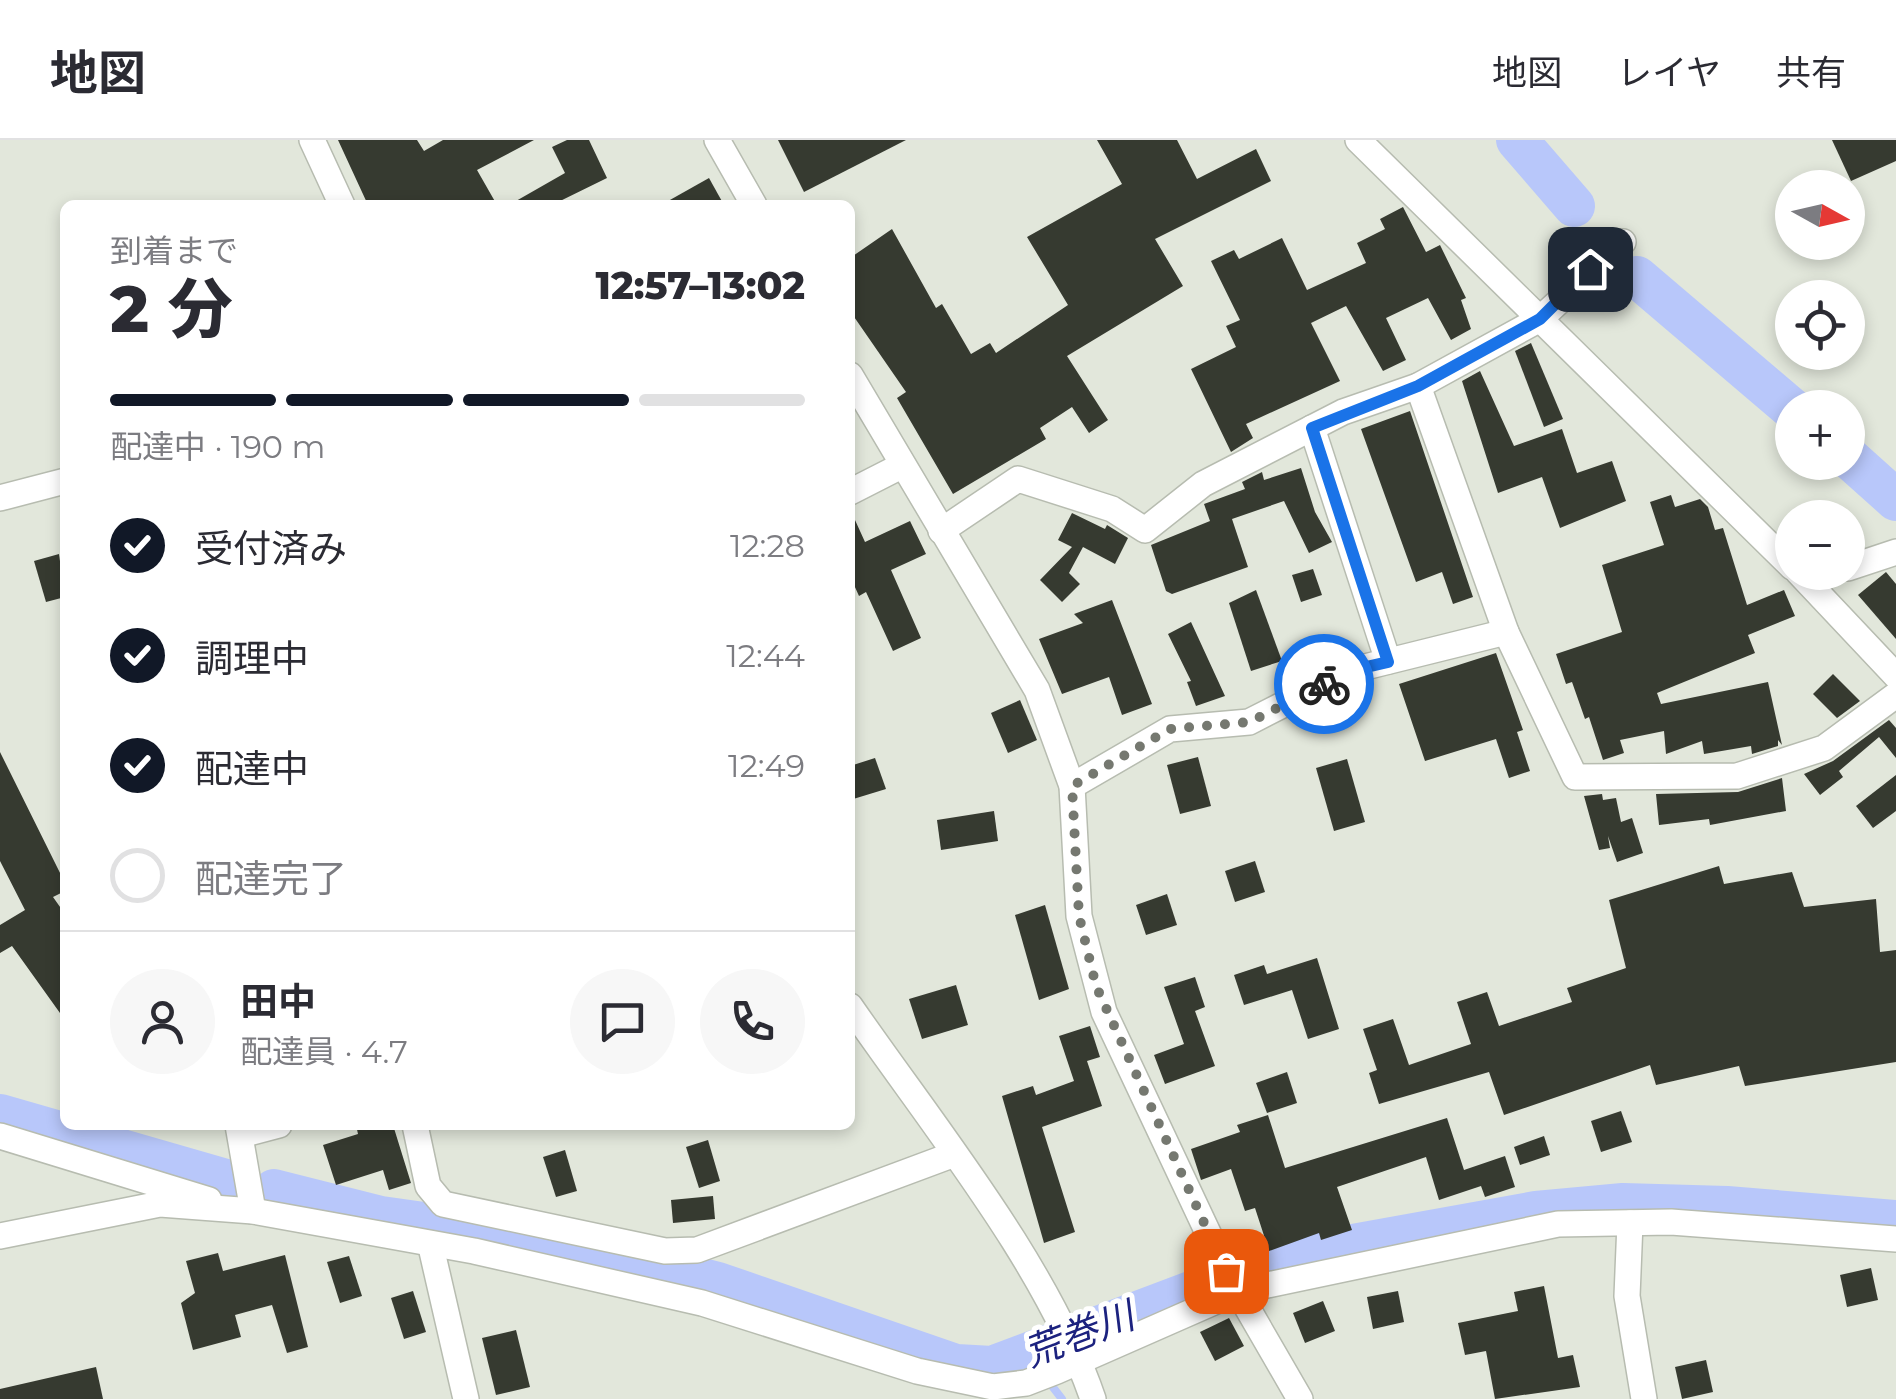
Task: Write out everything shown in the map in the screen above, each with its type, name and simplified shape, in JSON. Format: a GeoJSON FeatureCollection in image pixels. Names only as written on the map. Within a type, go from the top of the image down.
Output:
{"type":"FeatureCollection","features":[{"type":"Feature","properties":{"kind":"street"},"geometry":{"type":"LineString","coordinates":[[312,140],[340,200]]}},
{"type":"Feature","properties":{"kind":"street"},"geometry":{"type":"LineString","coordinates":[[717,140],[751,200]]}},
{"type":"Feature","properties":{"kind":"street"},"geometry":{"type":"LineString","coordinates":[[1358,140],[1775,550]]}},
{"type":"Feature","properties":{"kind":"street"},"geometry":{"type":"LineString","coordinates":[[941,530],[1018,478],[1112,509],[1145,530],[1202,484],[1312,428],[1418,386],[1540,319],[1623,242]]}},
{"type":"Feature","properties":{"kind":"street"},"geometry":{"type":"LineString","coordinates":[[855,384],[1037,690],[1072,786],[1079,916],[1104,1012],[1233,1282],[1300,1399]]}},
{"type":"Feature","properties":{"kind":"street"},"geometry":{"type":"LineString","coordinates":[[1418,386],[1506,632],[1575,777],[1738,776],[1824,748],[1896,695]]}},
{"type":"Feature","properties":{"kind":"street"},"geometry":{"type":"LineString","coordinates":[[1312,428],[1388,662]]}},
{"type":"Feature","properties":{"kind":"street"},"geometry":{"type":"LineString","coordinates":[[855,489],[901,466]]}},
{"type":"Feature","properties":{"kind":"street"},"geometry":{"type":"LineString","coordinates":[[0,498],[60,482]]}},
{"type":"Feature","properties":{"kind":"street"},"geometry":{"type":"LineString","coordinates":[[1865,562],[1896,552]]}},
{"type":"Feature","properties":{"kind":"street"},"geometry":{"type":"LineString","coordinates":[[1826,590],[1896,676]]}},
{"type":"Feature","properties":{"kind":"street"},"geometry":{"type":"LineString","coordinates":[[1072,786],[1170,729],[1250,722],[1349,671],[1506,632]]}},
{"type":"Feature","properties":{"kind":"street"},"geometry":{"type":"LineString","coordinates":[[855,1013],[1030,1268],[1079,1358],[1093,1399]]}},
{"type":"Feature","properties":{"kind":"street"},"geometry":{"type":"LineString","coordinates":[[240,1130],[240,1209]]}},
{"type":"Feature","properties":{"kind":"street"},"geometry":{"type":"LineString","coordinates":[[416,1130],[428,1186],[443,1204],[665,1250],[718,1244],[952,1155]]}},
{"type":"Feature","properties":{"kind":"street"},"geometry":{"type":"LineString","coordinates":[[0,1136],[240,1209],[431,1247],[474,1251],[702,1302],[972,1392],[1026,1383],[1233,1282],[1558,1224],[1671,1222],[1896,1238]]}},
{"type":"Feature","properties":{"kind":"street"},"geometry":{"type":"LineString","coordinates":[[0,1236],[160,1204],[240,1209]]}},
{"type":"Feature","properties":{"kind":"street"},"geometry":{"type":"LineString","coordinates":[[1630,1223],[1627,1296],[1644,1399]]}},
{"type":"Feature","properties":{"kind":"street"},"geometry":{"type":"LineString","coordinates":[[431,1247],[466,1399]]}},
{"type":"Feature","properties":{"kind":"building"},"geometry":{"type":"Polygon","coordinates":[[[338,140],[417,140],[424,151],[443,140],[534,140],[477,170],[494,200],[366,200],[338,140]]]}},
{"type":"Feature","properties":{"kind":"building"},"geometry":{"type":"Polygon","coordinates":[[[567,140],[589,140],[607,178],[562,200],[518,200],[565,173],[552,147],[567,140]]]}},
{"type":"Feature","properties":{"kind":"building"},"geometry":{"type":"Polygon","coordinates":[[[778,140],[906,140],[804,192],[778,140]]]}},
{"type":"Feature","properties":{"kind":"building"},"geometry":{"type":"Polygon","coordinates":[[[1097,140],[1177,140],[1197,179],[1256,149],[1271,181],[1155,239],[1183,286],[1067,356],[1108,420],[1089,433],[1072,407],[1040,428],[1046,439],[953,494],[897,398],[906,392],[855,318],[855,255],[892,229],[936,308],[942,304],[971,354],[990,343],[996,353],[1068,305],[1027,237],[1122,184],[1097,140]]]}},
{"type":"Feature","properties":{"kind":"building"},"geometry":{"type":"Polygon","coordinates":[[[1832,140],[1896,140],[1896,161],[1865,175],[1865,170],[1846,170],[1832,140]]]}},
{"type":"Feature","properties":{"kind":"building"},"geometry":{"type":"Polygon","coordinates":[[[709,178],[721,200],[670,200],[709,178]]]}},
{"type":"Feature","properties":{"kind":"building"},"geometry":{"type":"Polygon","coordinates":[[[1403,207],[1426,252],[1440,245],[1466,298],[1461,300],[1471,329],[1451,340],[1428,298],[1386,318],[1406,360],[1383,371],[1346,306],[1311,323],[1340,381],[1246,424],[1253,438],[1231,452],[1191,369],[1236,347],[1226,326],[1240,320],[1211,261],[1234,250],[1239,259],[1282,238],[1307,290],[1366,263],[1357,243],[1385,229],[1380,219],[1403,207]]]}},
{"type":"Feature","properties":{"kind":"building"},"geometry":{"type":"Polygon","coordinates":[[[1531,343],[1563,419],[1544,427],[1515,351],[1531,343]]]}},
{"type":"Feature","properties":{"kind":"building"},"geometry":{"type":"Polygon","coordinates":[[[1480,371],[1514,446],[1562,429],[1577,473],[1612,461],[1626,501],[1560,528],[1542,477],[1498,493],[1462,381],[1480,371]]]}},
{"type":"Feature","properties":{"kind":"building"},"geometry":{"type":"Polygon","coordinates":[[[1410,411],[1473,597],[1453,604],[1442,572],[1416,582],[1361,429],[1410,411]]]}},
{"type":"Feature","properties":{"kind":"building"},"geometry":{"type":"Polygon","coordinates":[[[1301,468],[1315,512],[1332,542],[1309,553],[1284,501],[1232,519],[1248,567],[1172,594],[1166,591],[1151,545],[1210,521],[1204,504],[1245,489],[1242,482],[1262,472],[1264,480],[1301,468]]]}},
{"type":"Feature","properties":{"kind":"building"},"geometry":{"type":"Polygon","coordinates":[[[1671,495],[1675,507],[1700,499],[1708,507],[1715,530],[1723,528],[1747,605],[1784,590],[1795,616],[1748,635],[1755,653],[1657,693],[1661,704],[1768,682],[1782,745],[1778,740],[1778,746],[1752,754],[1751,746],[1704,754],[1702,741],[1666,754],[1664,731],[1620,740],[1624,753],[1603,760],[1589,717],[1585,719],[1572,682],[1566,684],[1556,654],[1622,632],[1602,565],[1664,545],[1650,502],[1671,495]]]}},
{"type":"Feature","properties":{"kind":"building"},"geometry":{"type":"Polygon","coordinates":[[[1072,513],[1105,529],[1107,525],[1128,538],[1115,564],[1083,547],[1069,573],[1080,584],[1062,602],[1040,580],[1072,547],[1058,540],[1072,513]]]}},
{"type":"Feature","properties":{"kind":"building"},"geometry":{"type":"Polygon","coordinates":[[[855,520],[865,542],[910,521],[926,554],[891,570],[921,638],[893,651],[866,592],[859,596],[855,587],[855,520]]]}},
{"type":"Feature","properties":{"kind":"building"},"geometry":{"type":"Polygon","coordinates":[[[59,554],[60,598],[46,602],[34,561],[59,554]]]}},
{"type":"Feature","properties":{"kind":"building"},"geometry":{"type":"Polygon","coordinates":[[[1313,569],[1322,595],[1301,602],[1292,575],[1313,569]]]}},
{"type":"Feature","properties":{"kind":"building"},"geometry":{"type":"Polygon","coordinates":[[[1886,572],[1896,584],[1896,639],[1858,595],[1886,572]]]}},
{"type":"Feature","properties":{"kind":"building"},"geometry":{"type":"Polygon","coordinates":[[[1256,590],[1282,661],[1251,671],[1229,603],[1256,590]]]}},
{"type":"Feature","properties":{"kind":"building"},"geometry":{"type":"Polygon","coordinates":[[[1112,600],[1152,704],[1122,715],[1109,677],[1062,694],[1039,639],[1083,623],[1074,614],[1112,600]]]}},
{"type":"Feature","properties":{"kind":"building"},"geometry":{"type":"Polygon","coordinates":[[[1191,622],[1225,696],[1196,706],[1187,682],[1191,681],[1168,634],[1191,622]]]}},
{"type":"Feature","properties":{"kind":"building"},"geometry":{"type":"Polygon","coordinates":[[[1496,653],[1523,730],[1517,732],[1530,771],[1509,778],[1496,739],[1425,761],[1399,684],[1496,653]]]}},
{"type":"Feature","properties":{"kind":"building"},"geometry":{"type":"Polygon","coordinates":[[[1833,674],[1860,701],[1837,718],[1813,694],[1833,674]]]}},
{"type":"Feature","properties":{"kind":"building"},"geometry":{"type":"Polygon","coordinates":[[[1020,700],[1037,740],[1008,753],[991,713],[1020,700]]]}},
{"type":"Feature","properties":{"kind":"building"},"geometry":{"type":"Polygon","coordinates":[[[1889,720],[1896,728],[1896,758],[1879,737],[1839,771],[1843,777],[1820,795],[1804,774],[1833,761],[1889,720]]]}},
{"type":"Feature","properties":{"kind":"building"},"geometry":{"type":"Polygon","coordinates":[[[0,752],[60,873],[60,894],[53,897],[60,907],[60,1013],[12,946],[0,953],[0,925],[25,910],[0,861],[0,752]]]}},
{"type":"Feature","properties":{"kind":"building"},"geometry":{"type":"Polygon","coordinates":[[[1198,757],[1211,806],[1180,814],[1167,765],[1198,757]]]}},
{"type":"Feature","properties":{"kind":"building"},"geometry":{"type":"Polygon","coordinates":[[[875,758],[886,789],[855,798],[855,764],[875,758]]]}},
{"type":"Feature","properties":{"kind":"building"},"geometry":{"type":"Polygon","coordinates":[[[1347,759],[1365,822],[1334,831],[1316,768],[1347,759]]]}},
{"type":"Feature","properties":{"kind":"building"},"geometry":{"type":"Polygon","coordinates":[[[1896,775],[1896,811],[1873,828],[1856,806],[1896,775]]]}},
{"type":"Feature","properties":{"kind":"building"},"geometry":{"type":"Polygon","coordinates":[[[1782,778],[1786,811],[1710,825],[1709,819],[1659,825],[1656,794],[1738,792],[1782,778]]]}},
{"type":"Feature","properties":{"kind":"building"},"geometry":{"type":"Polygon","coordinates":[[[1602,794],[1603,800],[1616,798],[1621,822],[1632,818],[1643,853],[1617,862],[1608,836],[1610,848],[1599,850],[1584,796],[1602,794]]]}},
{"type":"Feature","properties":{"kind":"building"},"geometry":{"type":"Polygon","coordinates":[[[994,811],[998,841],[941,850],[937,820],[994,811]]]}},
{"type":"Feature","properties":{"kind":"building"},"geometry":{"type":"Polygon","coordinates":[[[1255,861],[1265,892],[1235,902],[1225,871],[1255,861]]]}},
{"type":"Feature","properties":{"kind":"building"},"geometry":{"type":"Polygon","coordinates":[[[1719,866],[1724,884],[1792,872],[1804,907],[1876,899],[1880,952],[1896,950],[1896,1062],[1745,1086],[1739,1066],[1656,1085],[1650,1065],[1504,1115],[1489,1072],[1379,1104],[1369,1073],[1377,1070],[1363,1029],[1393,1019],[1409,1065],[1471,1044],[1457,1002],[1487,992],[1499,1026],[1572,1002],[1567,988],[1626,968],[1609,900],[1719,866]]]}},
{"type":"Feature","properties":{"kind":"building"},"geometry":{"type":"Polygon","coordinates":[[[1167,894],[1177,925],[1146,935],[1136,905],[1167,894]]]}},
{"type":"Feature","properties":{"kind":"building"},"geometry":{"type":"Polygon","coordinates":[[[1045,905],[1069,989],[1039,1000],[1015,915],[1045,905]]]}},
{"type":"Feature","properties":{"kind":"building"},"geometry":{"type":"Polygon","coordinates":[[[1317,958],[1339,1029],[1308,1039],[1292,990],[1244,1005],[1234,975],[1264,965],[1267,974],[1317,958]]]}},
{"type":"Feature","properties":{"kind":"building"},"geometry":{"type":"Polygon","coordinates":[[[1195,977],[1205,1007],[1195,1011],[1215,1066],[1165,1084],[1154,1055],[1184,1044],[1164,987],[1195,977]]]}},
{"type":"Feature","properties":{"kind":"building"},"geometry":{"type":"Polygon","coordinates":[[[956,985],[968,1025],[922,1039],[909,999],[956,985]]]}},
{"type":"Feature","properties":{"kind":"building"},"geometry":{"type":"Polygon","coordinates":[[[1090,1026],[1100,1057],[1087,1061],[1102,1106],[1042,1127],[1075,1232],[1044,1243],[1002,1096],[1033,1086],[1036,1095],[1074,1081],[1059,1036],[1090,1026]]]}},
{"type":"Feature","properties":{"kind":"building"},"geometry":{"type":"Polygon","coordinates":[[[1287,1072],[1297,1103],[1267,1113],[1256,1083],[1287,1072]]]}},
{"type":"Feature","properties":{"kind":"building"},"geometry":{"type":"Polygon","coordinates":[[[1621,1111],[1632,1142],[1601,1152],[1591,1121],[1621,1111]]]}},
{"type":"Feature","properties":{"kind":"building"},"geometry":{"type":"Polygon","coordinates":[[[1268,1115],[1285,1168],[1447,1118],[1464,1170],[1505,1156],[1515,1187],[1485,1197],[1481,1186],[1439,1200],[1426,1157],[1337,1187],[1352,1230],[1321,1240],[1319,1233],[1269,1251],[1255,1208],[1245,1211],[1231,1169],[1201,1180],[1191,1149],[1240,1132],[1237,1125],[1268,1115]]]}},
{"type":"Feature","properties":{"kind":"building"},"geometry":{"type":"Polygon","coordinates":[[[357,1130],[395,1130],[411,1183],[389,1190],[383,1170],[336,1185],[323,1145],[358,1134],[357,1130]]]}},
{"type":"Feature","properties":{"kind":"building"},"geometry":{"type":"Polygon","coordinates":[[[1544,1136],[1550,1155],[1520,1165],[1514,1147],[1544,1136]]]}},
{"type":"Feature","properties":{"kind":"building"},"geometry":{"type":"Polygon","coordinates":[[[708,1140],[720,1181],[699,1188],[686,1147],[708,1140]]]}},
{"type":"Feature","properties":{"kind":"building"},"geometry":{"type":"Polygon","coordinates":[[[565,1150],[577,1191],[556,1197],[543,1157],[565,1150]]]}},
{"type":"Feature","properties":{"kind":"building"},"geometry":{"type":"Polygon","coordinates":[[[713,1196],[715,1219],[673,1223],[671,1200],[713,1196]]]}},
{"type":"Feature","properties":{"kind":"building"},"geometry":{"type":"Polygon","coordinates":[[[218,1253],[223,1271],[285,1255],[308,1347],[287,1353],[272,1305],[235,1315],[241,1337],[193,1350],[181,1303],[195,1293],[186,1261],[218,1253]]]}},
{"type":"Feature","properties":{"kind":"building"},"geometry":{"type":"Polygon","coordinates":[[[349,1256],[362,1296],[340,1303],[327,1262],[349,1256]]]}},
{"type":"Feature","properties":{"kind":"building"},"geometry":{"type":"Polygon","coordinates":[[[1871,1268],[1878,1300],[1847,1307],[1840,1275],[1871,1268]]]}},
{"type":"Feature","properties":{"kind":"building"},"geometry":{"type":"Polygon","coordinates":[[[1544,1286],[1558,1358],[1573,1355],[1580,1387],[1495,1399],[1486,1351],[1465,1355],[1458,1323],[1518,1311],[1514,1292],[1544,1286]]]}},
{"type":"Feature","properties":{"kind":"building"},"geometry":{"type":"Polygon","coordinates":[[[413,1291],[426,1332],[404,1339],[391,1298],[413,1291]]]}},
{"type":"Feature","properties":{"kind":"building"},"geometry":{"type":"Polygon","coordinates":[[[1398,1291],[1404,1322],[1373,1329],[1367,1297],[1398,1291]]]}},
{"type":"Feature","properties":{"kind":"building"},"geometry":{"type":"Polygon","coordinates":[[[1323,1301],[1335,1331],[1305,1343],[1293,1313],[1323,1301]]]}},
{"type":"Feature","properties":{"kind":"building"},"geometry":{"type":"Polygon","coordinates":[[[1229,1318],[1244,1346],[1215,1361],[1200,1332],[1229,1318]]]}},
{"type":"Feature","properties":{"kind":"building"},"geometry":{"type":"Polygon","coordinates":[[[516,1330],[530,1387],[496,1395],[482,1338],[516,1330]]]}},
{"type":"Feature","properties":{"kind":"building"},"geometry":{"type":"Polygon","coordinates":[[[1706,1360],[1713,1392],[1682,1399],[1675,1367],[1706,1360]]]}},
{"type":"Feature","properties":{"kind":"building"},"geometry":{"type":"Polygon","coordinates":[[[96,1367],[103,1399],[0,1399],[0,1389],[96,1367]]]}},
{"type":"Feature","properties":{"kind":"waterway","name":"荒巻川"},"geometry":{"type":"LineString","coordinates":[[1517,140],[1574,206]]}},
{"type":"Feature","properties":{"kind":"waterway","name":"荒巻川"},"geometry":{"type":"LineString","coordinates":[[1637,277],[1775,395]]}},
{"type":"Feature","properties":{"kind":"waterway","name":"荒巻川"},"geometry":{"type":"LineString","coordinates":[[1865,472],[1896,500]]}},
{"type":"Feature","properties":{"kind":"waterway","name":"荒巻川"},"geometry":{"type":"LineString","coordinates":[[0,1115],[236,1183]]}},
{"type":"Feature","properties":{"kind":"waterway","name":"荒巻川"},"geometry":{"type":"LineString","coordinates":[[274,1190],[381,1217],[564,1243],[718,1283],[956,1365],[992,1367],[1281,1258],[1536,1212],[1623,1204],[1727,1207],[1896,1221]]}},
{"type":"Feature","properties":{"kind":"waterway"},"geometry":{"type":"LineString","coordinates":[[1028,1355],[1062,1399]]}},
{"type":"Feature","properties":{"kind":"way so far"},"geometry":{"type":"LineString","coordinates":[[1226,1271],[1104,1012],[1079,916],[1072,786],[1170,729],[1250,722],[1324,684]]}},
{"type":"Feature","properties":{"kind":"route"},"geometry":{"type":"LineString","coordinates":[[1324,684],[1349,671],[1388,662],[1312,428],[1343,412],[1418,386],[1540,319],[1590,269]]}}]}
